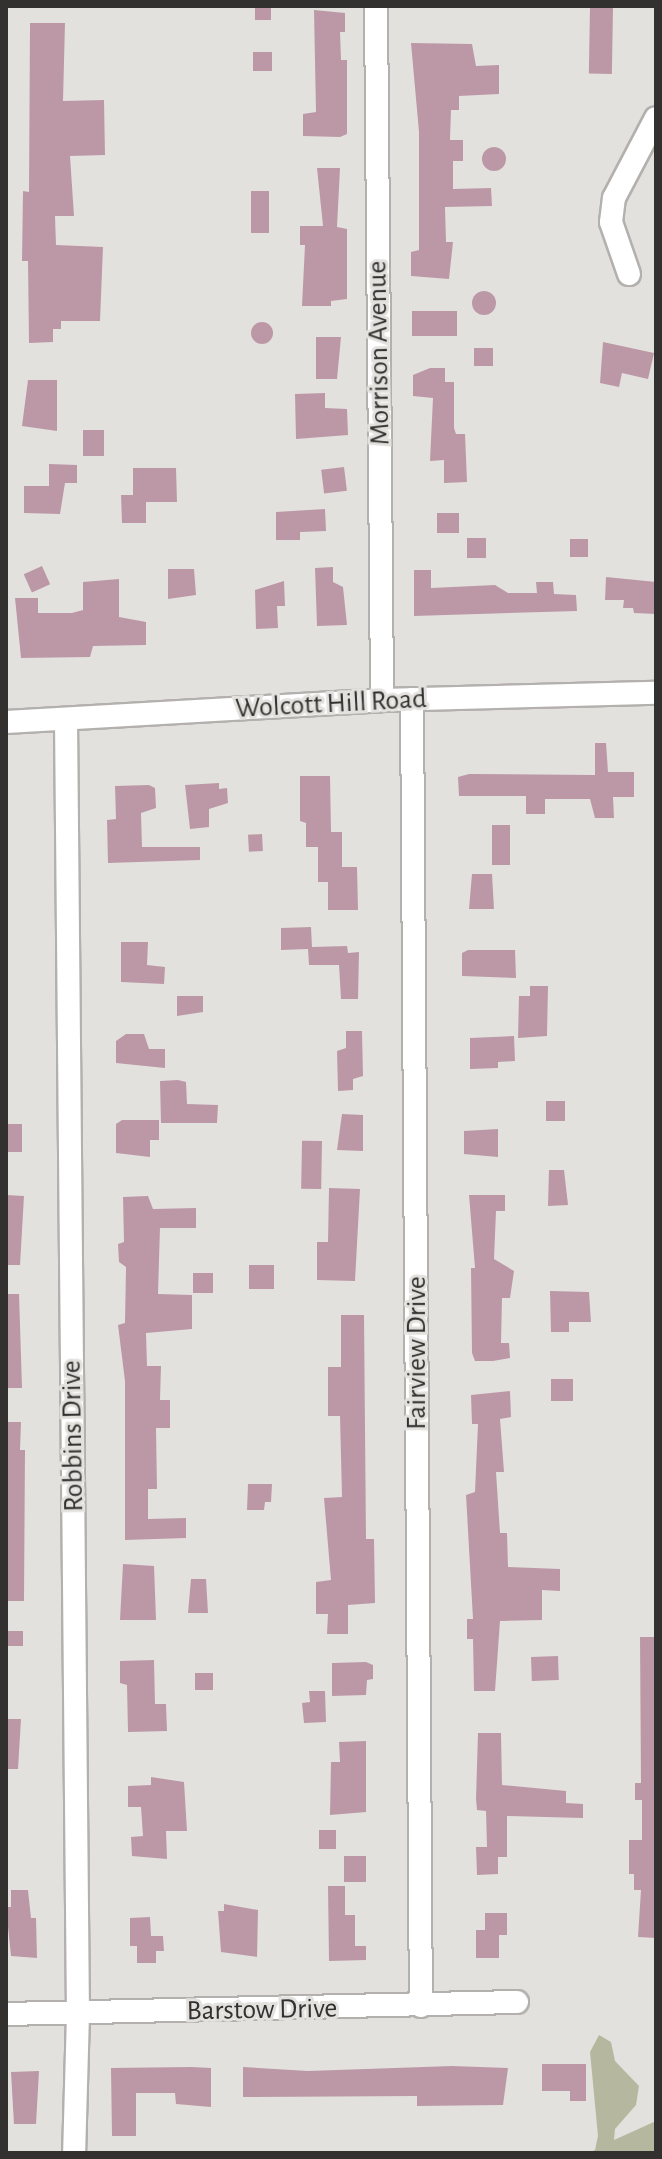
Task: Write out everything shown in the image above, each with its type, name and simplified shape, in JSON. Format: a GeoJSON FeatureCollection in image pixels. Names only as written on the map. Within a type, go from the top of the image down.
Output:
{"type":"FeatureCollection","features":[{"type":"Feature","properties":{"kind":"street","name":"Morrison Avenue"},"geometry":{"type":"LineString","coordinates":[[376,6],[382,700]]}},
{"type":"Feature","properties":{"kind":"street"},"geometry":{"type":"LineString","coordinates":[[629,274],[611,222],[614,198],[656,118]]}},
{"type":"Feature","properties":{"kind":"street","name":"Wolcott Hill Road"},"geometry":{"type":"LineString","coordinates":[[6,722],[382,700],[656,693]]}},
{"type":"Feature","properties":{"kind":"street","name":"Fairview Drive"},"geometry":{"type":"LineString","coordinates":[[412,699],[421,2006]]}},
{"type":"Feature","properties":{"kind":"street","name":"Robbins Drive"},"geometry":{"type":"LineString","coordinates":[[66,719],[78,2014],[74,2153]]}},
{"type":"Feature","properties":{"kind":"street","name":"Barstow Drive"},"geometry":{"type":"LineString","coordinates":[[6,2014],[517,2002]]}},
{"type":"Feature","properties":{"kind":"green space"},"geometry":{"type":"Polygon","coordinates":[[[599,2035],[611,2042],[615,2061],[639,2086],[636,2105],[615,2129],[614,2140],[656,2121],[656,2153],[588,2153],[595,2150],[598,2136],[590,2052],[599,2035]]]}},
{"type":"Feature","properties":{"kind":"building"},"geometry":{"type":"Polygon","coordinates":[[[255,6],[271,6],[271,20],[255,20],[255,6]]]}},
{"type":"Feature","properties":{"kind":"building"},"geometry":{"type":"Polygon","coordinates":[[[590,8],[613,8],[612,74],[589,74],[590,8]]]}},
{"type":"Feature","properties":{"kind":"building"},"geometry":{"type":"Polygon","coordinates":[[[314,10],[345,13],[345,32],[340,32],[341,60],[347,60],[347,134],[340,137],[303,136],[303,114],[316,112],[314,10]]]}},
{"type":"Feature","properties":{"kind":"building"},"geometry":{"type":"Polygon","coordinates":[[[30,23],[65,23],[63,101],[104,100],[105,155],[70,156],[74,216],[55,216],[56,245],[103,247],[100,321],[61,321],[61,329],[53,329],[53,342],[29,343],[28,261],[22,261],[23,191],[29,192],[30,23]]]}},
{"type":"Feature","properties":{"kind":"building"},"geometry":{"type":"Polygon","coordinates":[[[411,43],[472,44],[476,66],[499,65],[499,94],[459,96],[459,110],[451,110],[450,140],[463,140],[463,161],[453,161],[453,189],[491,188],[492,206],[445,207],[446,242],[453,242],[449,279],[411,276],[411,252],[419,250],[419,132],[411,43]]]}},
{"type":"Feature","properties":{"kind":"building"},"geometry":{"type":"Polygon","coordinates":[[[253,52],[272,52],[272,71],[253,71],[253,52]]]}},
{"type":"Feature","properties":{"kind":"building"},"geometry":{"type":"Polygon","coordinates":[[[494,147],[502,151],[506,159],[502,167],[494,171],[486,167],[482,159],[486,151],[494,147]]]}},
{"type":"Feature","properties":{"kind":"building"},"geometry":{"type":"Polygon","coordinates":[[[317,168],[340,168],[337,227],[347,229],[347,299],[331,301],[331,306],[302,306],[305,245],[300,245],[300,226],[323,226],[317,168]]]}},
{"type":"Feature","properties":{"kind":"building"},"geometry":{"type":"Polygon","coordinates":[[[251,191],[269,191],[269,233],[251,233],[251,191]]]}},
{"type":"Feature","properties":{"kind":"building"},"geometry":{"type":"Polygon","coordinates":[[[484,291],[492,295],[496,303],[492,311],[484,315],[476,311],[472,303],[476,295],[484,291]]]}},
{"type":"Feature","properties":{"kind":"building"},"geometry":{"type":"Polygon","coordinates":[[[412,311],[457,311],[457,336],[412,336],[412,311]]]}},
{"type":"Feature","properties":{"kind":"building"},"geometry":{"type":"Polygon","coordinates":[[[262,322],[270,325],[273,333],[270,341],[262,344],[254,341],[251,333],[254,325],[262,322]]]}},
{"type":"Feature","properties":{"kind":"building"},"geometry":{"type":"Polygon","coordinates":[[[316,337],[341,337],[337,379],[316,379],[316,337]]]}},
{"type":"Feature","properties":{"kind":"building"},"geometry":{"type":"Polygon","coordinates":[[[603,342],[654,353],[648,379],[622,373],[619,387],[600,383],[603,342]]]}},
{"type":"Feature","properties":{"kind":"building"},"geometry":{"type":"Polygon","coordinates":[[[474,348],[493,348],[493,366],[474,366],[474,348]]]}},
{"type":"Feature","properties":{"kind":"building"},"geometry":{"type":"Polygon","coordinates":[[[430,368],[445,368],[445,382],[454,382],[454,428],[456,434],[465,434],[467,482],[444,483],[444,460],[430,461],[433,398],[413,396],[413,375],[430,368]]]}},
{"type":"Feature","properties":{"kind":"building"},"geometry":{"type":"Polygon","coordinates":[[[28,380],[57,380],[57,431],[22,426],[28,380]]]}},
{"type":"Feature","properties":{"kind":"building"},"geometry":{"type":"Polygon","coordinates":[[[325,393],[325,408],[347,409],[348,435],[296,439],[295,394],[325,393]]]}},
{"type":"Feature","properties":{"kind":"building"},"geometry":{"type":"Polygon","coordinates":[[[83,430],[104,430],[104,456],[83,456],[83,430]]]}},
{"type":"Feature","properties":{"kind":"building"},"geometry":{"type":"Polygon","coordinates":[[[49,464],[77,465],[77,483],[65,483],[60,514],[24,513],[24,486],[49,486],[49,464]]]}},
{"type":"Feature","properties":{"kind":"building"},"geometry":{"type":"Polygon","coordinates":[[[344,467],[347,491],[324,494],[321,470],[344,467]]]}},
{"type":"Feature","properties":{"kind":"building"},"geometry":{"type":"Polygon","coordinates":[[[133,468],[176,468],[177,502],[146,502],[146,523],[122,523],[121,495],[133,495],[133,468]]]}},
{"type":"Feature","properties":{"kind":"building"},"geometry":{"type":"Polygon","coordinates":[[[325,509],[326,531],[300,532],[300,540],[276,540],[276,512],[325,509]]]}},
{"type":"Feature","properties":{"kind":"building"},"geometry":{"type":"Polygon","coordinates":[[[437,513],[459,513],[459,533],[437,533],[437,513]]]}},
{"type":"Feature","properties":{"kind":"building"},"geometry":{"type":"Polygon","coordinates":[[[467,538],[486,538],[486,558],[467,558],[467,538]]]}},
{"type":"Feature","properties":{"kind":"building"},"geometry":{"type":"Polygon","coordinates":[[[570,539],[588,539],[588,557],[570,557],[570,539]]]}},
{"type":"Feature","properties":{"kind":"building"},"geometry":{"type":"Polygon","coordinates":[[[42,566],[50,584],[32,592],[24,574],[42,566]]]}},
{"type":"Feature","properties":{"kind":"building"},"geometry":{"type":"Polygon","coordinates":[[[333,567],[333,582],[343,587],[347,625],[317,626],[315,568],[333,567]]]}},
{"type":"Feature","properties":{"kind":"building"},"geometry":{"type":"Polygon","coordinates":[[[168,569],[194,569],[196,595],[168,599],[168,569]]]}},
{"type":"Feature","properties":{"kind":"building"},"geometry":{"type":"Polygon","coordinates":[[[414,570],[431,570],[431,588],[495,585],[508,593],[537,593],[536,582],[553,582],[554,594],[576,595],[577,611],[414,616],[414,570]]]}},
{"type":"Feature","properties":{"kind":"building"},"geometry":{"type":"Polygon","coordinates":[[[606,577],[656,582],[656,614],[634,613],[633,608],[623,608],[624,600],[605,600],[606,577]]]}},
{"type":"Feature","properties":{"kind":"building"},"geometry":{"type":"Polygon","coordinates":[[[119,579],[119,617],[146,622],[146,645],[93,646],[90,657],[21,658],[15,598],[38,598],[38,613],[72,613],[83,610],[83,582],[119,579]]]}},
{"type":"Feature","properties":{"kind":"building"},"geometry":{"type":"Polygon","coordinates":[[[284,581],[285,606],[277,606],[278,628],[256,629],[255,590],[284,581]]]}},
{"type":"Feature","properties":{"kind":"building"},"geometry":{"type":"Polygon","coordinates":[[[595,743],[606,743],[608,772],[634,772],[634,797],[613,797],[614,818],[595,818],[590,799],[545,799],[545,814],[526,814],[526,796],[459,796],[458,777],[469,774],[595,775],[595,743]]]}},
{"type":"Feature","properties":{"kind":"building"},"geometry":{"type":"Polygon","coordinates":[[[300,776],[330,776],[331,832],[342,832],[342,867],[357,867],[358,910],[328,910],[328,882],[318,882],[318,847],[306,847],[306,823],[300,821],[300,776]]]}},
{"type":"Feature","properties":{"kind":"building"},"geometry":{"type":"Polygon","coordinates":[[[219,783],[219,789],[227,788],[228,803],[209,809],[209,827],[190,829],[185,785],[219,783]]]}},
{"type":"Feature","properties":{"kind":"building"},"geometry":{"type":"Polygon","coordinates":[[[149,785],[155,788],[156,808],[141,813],[142,847],[200,847],[200,860],[108,863],[107,820],[116,819],[115,786],[149,785]]]}},
{"type":"Feature","properties":{"kind":"building"},"geometry":{"type":"Polygon","coordinates":[[[492,825],[510,825],[510,865],[492,865],[492,825]]]}},
{"type":"Feature","properties":{"kind":"building"},"geometry":{"type":"Polygon","coordinates":[[[262,834],[263,851],[249,852],[248,835],[262,834]]]}},
{"type":"Feature","properties":{"kind":"building"},"geometry":{"type":"Polygon","coordinates":[[[472,874],[492,874],[494,909],[469,909],[472,874]]]}},
{"type":"Feature","properties":{"kind":"building"},"geometry":{"type":"Polygon","coordinates":[[[311,927],[312,947],[347,946],[348,953],[359,952],[358,999],[341,999],[339,965],[309,965],[308,949],[281,950],[281,928],[311,927]]]}},
{"type":"Feature","properties":{"kind":"building"},"geometry":{"type":"Polygon","coordinates":[[[121,942],[148,942],[147,965],[165,967],[164,984],[121,982],[121,942]]]}},
{"type":"Feature","properties":{"kind":"building"},"geometry":{"type":"Polygon","coordinates":[[[468,950],[515,950],[516,978],[462,976],[462,953],[468,950]]]}},
{"type":"Feature","properties":{"kind":"building"},"geometry":{"type":"Polygon","coordinates":[[[530,986],[548,986],[547,1036],[518,1038],[519,996],[530,996],[530,986]]]}},
{"type":"Feature","properties":{"kind":"building"},"geometry":{"type":"Polygon","coordinates":[[[177,996],[203,996],[203,1012],[177,1016],[177,996]]]}},
{"type":"Feature","properties":{"kind":"building"},"geometry":{"type":"Polygon","coordinates":[[[346,1031],[362,1031],[363,1076],[353,1079],[353,1090],[338,1091],[337,1051],[346,1048],[346,1031]]]}},
{"type":"Feature","properties":{"kind":"building"},"geometry":{"type":"Polygon","coordinates":[[[126,1034],[144,1034],[149,1049],[165,1049],[165,1068],[116,1063],[116,1041],[126,1034]]]}},
{"type":"Feature","properties":{"kind":"building"},"geometry":{"type":"Polygon","coordinates":[[[514,1036],[515,1061],[498,1062],[498,1068],[470,1069],[470,1038],[514,1036]]]}},
{"type":"Feature","properties":{"kind":"building"},"geometry":{"type":"Polygon","coordinates":[[[160,1081],[186,1082],[187,1104],[218,1105],[217,1123],[161,1123],[160,1081]]]}},
{"type":"Feature","properties":{"kind":"building"},"geometry":{"type":"Polygon","coordinates":[[[546,1101],[565,1101],[565,1121],[546,1121],[546,1101]]]}},
{"type":"Feature","properties":{"kind":"building"},"geometry":{"type":"Polygon","coordinates":[[[342,1114],[363,1115],[363,1151],[337,1150],[342,1114]]]}},
{"type":"Feature","properties":{"kind":"building"},"geometry":{"type":"Polygon","coordinates":[[[122,1120],[159,1120],[159,1140],[150,1140],[150,1157],[116,1153],[116,1124],[122,1120]]]}},
{"type":"Feature","properties":{"kind":"building"},"geometry":{"type":"Polygon","coordinates":[[[6,1124],[22,1124],[22,1152],[6,1152],[6,1124]]]}},
{"type":"Feature","properties":{"kind":"building"},"geometry":{"type":"Polygon","coordinates":[[[498,1129],[498,1157],[464,1154],[464,1131],[498,1129]]]}},
{"type":"Feature","properties":{"kind":"building"},"geometry":{"type":"Polygon","coordinates":[[[302,1141],[322,1141],[321,1189],[301,1189],[302,1141]]]}},
{"type":"Feature","properties":{"kind":"building"},"geometry":{"type":"Polygon","coordinates":[[[549,1170],[564,1170],[568,1205],[548,1206],[549,1170]]]}},
{"type":"Feature","properties":{"kind":"building"},"geometry":{"type":"Polygon","coordinates":[[[329,1188],[360,1189],[355,1281],[317,1280],[317,1242],[328,1242],[329,1188]]]}},
{"type":"Feature","properties":{"kind":"building"},"geometry":{"type":"Polygon","coordinates":[[[6,1195],[24,1196],[20,1265],[6,1265],[6,1195]]]}},
{"type":"Feature","properties":{"kind":"building"},"geometry":{"type":"Polygon","coordinates":[[[469,1195],[505,1195],[505,1211],[496,1211],[494,1259],[514,1271],[510,1298],[502,1298],[501,1343],[509,1343],[510,1358],[475,1361],[472,1353],[471,1268],[475,1268],[469,1195]]]}},
{"type":"Feature","properties":{"kind":"building"},"geometry":{"type":"Polygon","coordinates":[[[148,1196],[153,1209],[196,1208],[196,1228],[160,1228],[158,1294],[192,1295],[192,1329],[146,1333],[147,1366],[161,1366],[160,1400],[170,1400],[170,1428],[156,1428],[157,1489],[148,1489],[148,1519],[186,1518],[186,1538],[125,1540],[125,1381],[118,1325],[125,1323],[126,1267],[119,1262],[118,1244],[124,1242],[123,1197],[148,1196]]]}},
{"type":"Feature","properties":{"kind":"building"},"geometry":{"type":"Polygon","coordinates":[[[249,1265],[274,1265],[274,1289],[249,1289],[249,1265]]]}},
{"type":"Feature","properties":{"kind":"building"},"geometry":{"type":"Polygon","coordinates":[[[193,1273],[213,1273],[213,1293],[193,1293],[193,1273]]]}},
{"type":"Feature","properties":{"kind":"building"},"geometry":{"type":"Polygon","coordinates":[[[550,1291],[589,1292],[591,1322],[569,1322],[569,1332],[551,1332],[550,1291]]]}},
{"type":"Feature","properties":{"kind":"building"},"geometry":{"type":"Polygon","coordinates":[[[6,1294],[19,1294],[22,1388],[6,1388],[6,1294]]]}},
{"type":"Feature","properties":{"kind":"building"},"geometry":{"type":"Polygon","coordinates":[[[341,1315],[364,1315],[366,1539],[374,1539],[375,1603],[348,1605],[348,1634],[327,1634],[328,1614],[316,1614],[316,1582],[331,1580],[324,1498],[342,1497],[340,1416],[328,1416],[328,1367],[341,1367],[341,1315]]]}},
{"type":"Feature","properties":{"kind":"building"},"geometry":{"type":"Polygon","coordinates":[[[551,1379],[573,1379],[573,1401],[551,1401],[551,1379]]]}},
{"type":"Feature","properties":{"kind":"building"},"geometry":{"type":"Polygon","coordinates":[[[510,1391],[511,1417],[500,1419],[504,1472],[496,1472],[500,1533],[507,1533],[508,1567],[560,1569],[560,1591],[542,1590],[542,1620],[500,1621],[495,1691],[474,1691],[473,1639],[467,1639],[467,1619],[473,1619],[466,1495],[475,1492],[478,1424],[472,1424],[471,1395],[510,1391]]]}},
{"type":"Feature","properties":{"kind":"building"},"geometry":{"type":"Polygon","coordinates":[[[6,1422],[21,1422],[20,1450],[25,1450],[24,1601],[6,1601],[6,1422]]]}},
{"type":"Feature","properties":{"kind":"building"},"geometry":{"type":"Polygon","coordinates":[[[248,1484],[272,1484],[271,1502],[265,1502],[264,1510],[247,1510],[248,1484]]]}},
{"type":"Feature","properties":{"kind":"building"},"geometry":{"type":"Polygon","coordinates":[[[123,1564],[154,1566],[156,1620],[120,1620],[123,1564]]]}},
{"type":"Feature","properties":{"kind":"building"},"geometry":{"type":"Polygon","coordinates":[[[191,1579],[206,1579],[208,1613],[188,1613],[191,1579]]]}},
{"type":"Feature","properties":{"kind":"building"},"geometry":{"type":"Polygon","coordinates":[[[6,1631],[23,1631],[23,1646],[6,1646],[6,1631]]]}},
{"type":"Feature","properties":{"kind":"building"},"geometry":{"type":"Polygon","coordinates":[[[640,1637],[656,1637],[656,1938],[638,1937],[641,1890],[634,1890],[634,1874],[629,1874],[629,1840],[642,1840],[642,1800],[635,1800],[635,1783],[641,1783],[640,1637]]]}},
{"type":"Feature","properties":{"kind":"building"},"geometry":{"type":"Polygon","coordinates":[[[558,1656],[559,1680],[532,1681],[531,1657],[558,1656]]]}},
{"type":"Feature","properties":{"kind":"building"},"geometry":{"type":"Polygon","coordinates":[[[154,1660],[155,1704],[166,1704],[167,1731],[128,1732],[127,1685],[120,1683],[120,1661],[154,1660]]]}},
{"type":"Feature","properties":{"kind":"building"},"geometry":{"type":"Polygon","coordinates":[[[366,1662],[373,1665],[373,1679],[367,1680],[366,1695],[332,1696],[332,1663],[366,1662]]]}},
{"type":"Feature","properties":{"kind":"building"},"geometry":{"type":"Polygon","coordinates":[[[195,1673],[213,1673],[213,1690],[195,1690],[195,1673]]]}},
{"type":"Feature","properties":{"kind":"building"},"geometry":{"type":"Polygon","coordinates":[[[309,1691],[325,1691],[326,1722],[304,1723],[302,1703],[310,1702],[309,1691]]]}},
{"type":"Feature","properties":{"kind":"building"},"geometry":{"type":"Polygon","coordinates":[[[6,1719],[21,1719],[18,1769],[6,1769],[6,1719]]]}},
{"type":"Feature","properties":{"kind":"building"},"geometry":{"type":"Polygon","coordinates":[[[478,1733],[501,1733],[502,1785],[566,1791],[566,1803],[583,1804],[583,1818],[507,1816],[507,1857],[498,1857],[498,1874],[477,1875],[476,1847],[487,1847],[486,1811],[477,1810],[476,1799],[478,1733]]]}},
{"type":"Feature","properties":{"kind":"building"},"geometry":{"type":"Polygon","coordinates":[[[366,1741],[366,1812],[330,1815],[331,1762],[340,1762],[339,1742],[366,1741]]]}},
{"type":"Feature","properties":{"kind":"building"},"geometry":{"type":"Polygon","coordinates":[[[151,1777],[184,1782],[187,1831],[166,1831],[167,1859],[132,1856],[131,1837],[143,1836],[141,1807],[128,1807],[128,1786],[151,1785],[151,1777]]]}},
{"type":"Feature","properties":{"kind":"building"},"geometry":{"type":"Polygon","coordinates":[[[319,1830],[336,1830],[336,1849],[319,1849],[319,1830]]]}},
{"type":"Feature","properties":{"kind":"building"},"geometry":{"type":"Polygon","coordinates":[[[344,1856],[366,1856],[366,1882],[344,1882],[344,1856]]]}},
{"type":"Feature","properties":{"kind":"building"},"geometry":{"type":"Polygon","coordinates":[[[328,1886],[345,1886],[345,1915],[355,1915],[355,1946],[366,1946],[366,1960],[329,1961],[328,1886]]]}},
{"type":"Feature","properties":{"kind":"building"},"geometry":{"type":"Polygon","coordinates":[[[11,1890],[28,1890],[31,1918],[36,1918],[37,1958],[11,1956],[6,1907],[11,1907],[11,1890]]]}},
{"type":"Feature","properties":{"kind":"building"},"geometry":{"type":"Polygon","coordinates":[[[224,1904],[258,1910],[257,1957],[221,1952],[218,1911],[224,1911],[224,1904]]]}},
{"type":"Feature","properties":{"kind":"building"},"geometry":{"type":"Polygon","coordinates":[[[485,1913],[507,1913],[507,1935],[499,1935],[499,1958],[476,1958],[476,1930],[485,1930],[485,1913]]]}},
{"type":"Feature","properties":{"kind":"building"},"geometry":{"type":"Polygon","coordinates":[[[150,1917],[151,1936],[163,1936],[164,1951],[156,1951],[156,1963],[137,1963],[137,1946],[130,1946],[130,1918],[150,1917]]]}},
{"type":"Feature","properties":{"kind":"building"},"geometry":{"type":"Polygon","coordinates":[[[542,2064],[586,2064],[586,2101],[570,2101],[570,2091],[542,2091],[542,2064]]]}},
{"type":"Feature","properties":{"kind":"building"},"geometry":{"type":"Polygon","coordinates":[[[452,2066],[508,2068],[503,2105],[417,2106],[417,2096],[243,2097],[243,2067],[308,2071],[452,2066]]]}},
{"type":"Feature","properties":{"kind":"building"},"geometry":{"type":"Polygon","coordinates":[[[111,2068],[211,2068],[211,2107],[176,2104],[175,2093],[136,2093],[136,2136],[112,2136],[111,2068]]]}},
{"type":"Feature","properties":{"kind":"building"},"geometry":{"type":"Polygon","coordinates":[[[39,2071],[36,2124],[14,2124],[11,2072],[39,2071]]]}}]}
